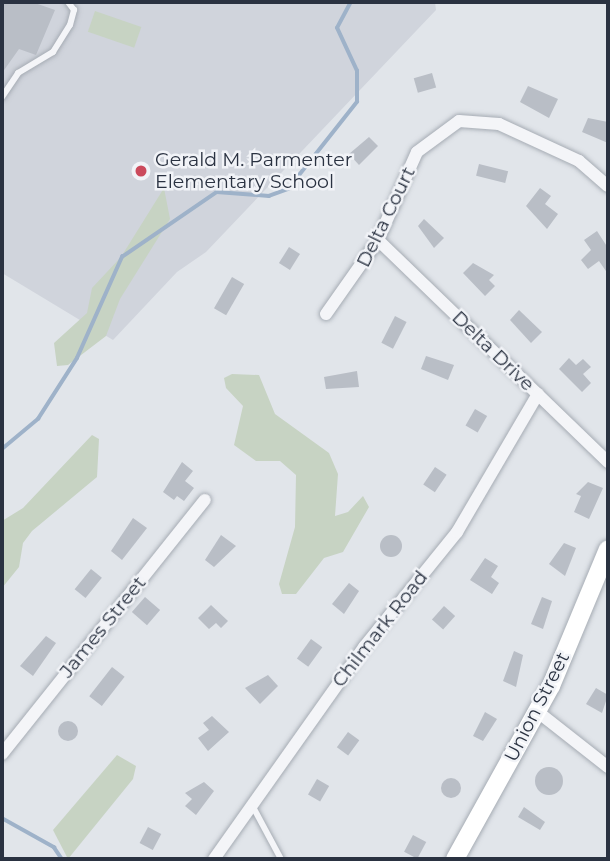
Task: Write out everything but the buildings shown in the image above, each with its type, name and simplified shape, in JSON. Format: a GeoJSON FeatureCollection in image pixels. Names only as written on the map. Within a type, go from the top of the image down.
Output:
{"type":"FeatureCollection","features":[{"type":"Feature","properties":{"kind":"main road","name":"Union Street"},"geometry":{"type":"LineString","coordinates":[[455,859],[538,712],[608,550]]}},
{"type":"Feature","properties":{"kind":"street","name":"Delta Court"},"geometry":{"type":"LineString","coordinates":[[326,314],[378,240],[417,152],[459,121],[481,120],[579,161],[608,186]]}},
{"type":"Feature","properties":{"kind":"street","name":"Delta Drive"},"geometry":{"type":"LineString","coordinates":[[378,240],[608,462]]}},
{"type":"Feature","properties":{"kind":"street","name":"Chilmark Road"},"geometry":{"type":"LineString","coordinates":[[214,859],[364,647],[457,532],[538,394]]}},
{"type":"Feature","properties":{"kind":"street","name":"James Street"},"geometry":{"type":"LineString","coordinates":[[2,754],[205,500]]}},
{"type":"Feature","properties":{"kind":"street"},"geometry":{"type":"LineString","coordinates":[[538,712],[608,767]]}},
{"type":"Feature","properties":{"kind":"lane"},"geometry":{"type":"LineString","coordinates":[[2,97],[18,73],[53,52],[70,25],[74,10],[68,2]]}},
{"type":"Feature","properties":{"kind":"lane"},"geometry":{"type":"LineString","coordinates":[[252,805],[281,859]]}},
{"type":"Feature","properties":{"kind":"shaded area","name":"Gerald M. Parmenter Elementary School"},"geometry":{"type":"Polygon","coordinates":[[[2,2],[435,2],[436,10],[206,252],[177,272],[113,340],[2,273],[2,2]]]}},
{"type":"Feature","properties":{"kind":"green space"},"geometry":{"type":"Polygon","coordinates":[[[95,11],[141,27],[134,48],[88,32],[95,11]]]}},
{"type":"Feature","properties":{"kind":"green space"},"geometry":{"type":"Polygon","coordinates":[[[164,188],[170,219],[120,299],[106,336],[68,365],[57,366],[54,343],[87,313],[92,288],[121,257],[164,188]]]}},
{"type":"Feature","properties":{"kind":"green space"},"geometry":{"type":"Polygon","coordinates":[[[232,374],[259,375],[275,414],[329,453],[338,474],[335,516],[348,512],[363,496],[369,507],[343,552],[324,558],[296,594],[282,594],[279,584],[295,527],[296,475],[280,461],[256,461],[234,445],[243,406],[226,388],[224,378],[232,374]]]}},
{"type":"Feature","properties":{"kind":"green space"},"geometry":{"type":"Polygon","coordinates":[[[92,435],[99,439],[97,477],[32,531],[23,543],[19,567],[2,588],[2,521],[23,508],[92,435]]]}},
{"type":"Feature","properties":{"kind":"green space"},"geometry":{"type":"Polygon","coordinates":[[[117,755],[136,766],[133,779],[68,859],[53,830],[117,755]]]}},
{"type":"Feature","properties":{"kind":"waterway"},"geometry":{"type":"LineString","coordinates":[[2,449],[38,419],[77,358],[122,257],[217,192],[269,196],[288,189],[357,102],[357,71],[337,28],[351,2]]}},
{"type":"Feature","properties":{"kind":"waterway"},"geometry":{"type":"LineString","coordinates":[[2,818],[54,847],[62,859]]}},
{"type":"Feature","properties":{"kind":"place","name":"Gerald M. Parmenter Elementary School"},"geometry":{"type":"Point","coordinates":[141,171]}}]}
